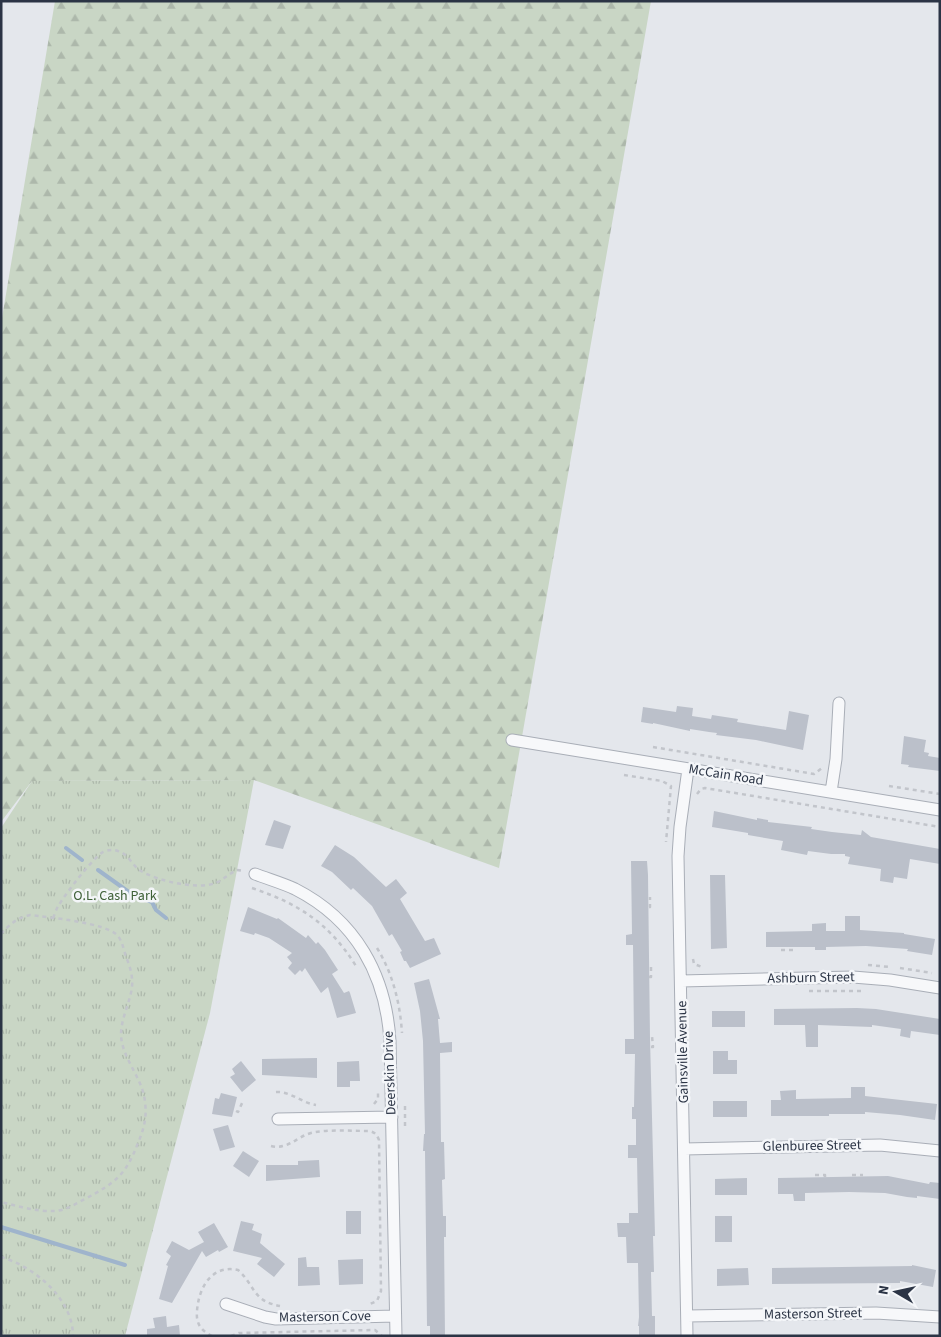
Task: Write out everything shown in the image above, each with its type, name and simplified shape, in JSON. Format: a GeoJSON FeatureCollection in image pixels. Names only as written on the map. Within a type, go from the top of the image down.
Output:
{"type":"FeatureCollection","features":[{"type":"Feature","properties":{"kind":"street"},"geometry":{"type":"LineString","coordinates":[[831,792],[836,760],[839,703]]}},
{"type":"Feature","properties":{"kind":"street","name":"McCain Road"},"geometry":{"type":"LineString","coordinates":[[512,740],[940,810]]}},
{"type":"Feature","properties":{"kind":"street","name":"Gainsville Avenue"},"geometry":{"type":"LineString","coordinates":[[687,1336],[678,842],[688,769]]}},
{"type":"Feature","properties":{"kind":"street","name":"Deerskin Drive"},"geometry":{"type":"LineString","coordinates":[[255,874],[294,889],[320,904],[348,930],[371,964],[383,993],[389,1017],[396,1336]]}},
{"type":"Feature","properties":{"kind":"street","name":"Ashburn Street"},"geometry":{"type":"LineString","coordinates":[[682,981],[853,977],[890,980],[940,988]]}},
{"type":"Feature","properties":{"kind":"street"},"geometry":{"type":"LineString","coordinates":[[278,1119],[392,1117]]}},
{"type":"Feature","properties":{"kind":"street","name":"Glenburee Street"},"geometry":{"type":"LineString","coordinates":[[684,1148],[874,1145],[900,1146],[940,1152]]}},
{"type":"Feature","properties":{"kind":"street","name":"Masterson Cove"},"geometry":{"type":"LineString","coordinates":[[226,1304],[265,1317],[276,1318],[395,1316]]}},
{"type":"Feature","properties":{"kind":"street","name":"Masterson Street"},"geometry":{"type":"LineString","coordinates":[[687,1316],[876,1313],[940,1317]]}},
{"type":"Feature","properties":{"kind":"path"},"geometry":{"type":"LineString","coordinates":[[653,747],[814,774],[822,768],[823,763]]}},
{"type":"Feature","properties":{"kind":"path"},"geometry":{"type":"LineString","coordinates":[[624,775],[662,781],[671,786],[666,843]]}},
{"type":"Feature","properties":{"kind":"path"},"geometry":{"type":"LineString","coordinates":[[889,786],[940,794]]}},
{"type":"Feature","properties":{"kind":"path"},"geometry":{"type":"LineString","coordinates":[[697,797],[698,792],[705,788],[940,827]]}},
{"type":"Feature","properties":{"kind":"path"},"geometry":{"type":"LineString","coordinates":[[53,918],[59,904],[89,866],[101,853],[110,850],[123,853],[139,870],[152,877],[182,884],[206,886],[238,870],[255,874]]}},
{"type":"Feature","properties":{"kind":"path"},"geometry":{"type":"LineString","coordinates":[[252,888],[286,900],[316,919],[338,939],[359,970]]}},
{"type":"Feature","properties":{"kind":"path"},"geometry":{"type":"LineString","coordinates":[[649,907],[650,897]]}},
{"type":"Feature","properties":{"kind":"path"},"geometry":{"type":"LineString","coordinates":[[1,934],[12,922],[20,917],[30,915],[105,928],[117,935],[132,979],[121,1035],[126,1055],[144,1095],[146,1116],[144,1129],[133,1157],[127,1168],[108,1186],[66,1209],[45,1211],[1,1202]]}},
{"type":"Feature","properties":{"kind":"path"},"geometry":{"type":"LineString","coordinates":[[374,945],[385,964],[395,990],[401,1016],[402,1036]]}},
{"type":"Feature","properties":{"kind":"path"},"geometry":{"type":"LineString","coordinates":[[782,950],[793,950]]}},
{"type":"Feature","properties":{"kind":"path"},"geometry":{"type":"LineString","coordinates":[[692,954],[694,964],[706,967]]}},
{"type":"Feature","properties":{"kind":"path"},"geometry":{"type":"LineString","coordinates":[[862,965],[890,967],[940,975]]}},
{"type":"Feature","properties":{"kind":"path"},"geometry":{"type":"LineString","coordinates":[[649,977],[651,977],[651,966]]}},
{"type":"Feature","properties":{"kind":"path"},"geometry":{"type":"LineString","coordinates":[[802,991],[867,991]]}},
{"type":"Feature","properties":{"kind":"path"},"geometry":{"type":"LineString","coordinates":[[650,1047],[653,1046],[652,1036]]}},
{"type":"Feature","properties":{"kind":"path"},"geometry":{"type":"LineString","coordinates":[[374,1104],[378,1099],[378,1083]]}},
{"type":"Feature","properties":{"kind":"path"},"geometry":{"type":"LineString","coordinates":[[276,1092],[286,1092],[305,1102],[318,1106]]}},
{"type":"Feature","properties":{"kind":"path"},"geometry":{"type":"LineString","coordinates":[[404,1099],[405,1134]]}},
{"type":"Feature","properties":{"kind":"path"},"geometry":{"type":"LineString","coordinates":[[236,1111],[238,1112],[243,1101]]}},
{"type":"Feature","properties":{"kind":"path"},"geometry":{"type":"LineString","coordinates":[[271,1146],[284,1146],[309,1134],[318,1132],[369,1131],[377,1135],[379,1140],[381,1291],[375,1303],[363,1304]]}},
{"type":"Feature","properties":{"kind":"path"},"geometry":{"type":"LineString","coordinates":[[852,1175],[863,1174]]}},
{"type":"Feature","properties":{"kind":"path"},"geometry":{"type":"LineString","coordinates":[[815,1175],[825,1175],[825,1177]]}},
{"type":"Feature","properties":{"kind":"path"},"geometry":{"type":"LineString","coordinates":[[1,1257],[28,1269],[59,1297],[70,1316],[73,1336]]}},
{"type":"Feature","properties":{"kind":"path"},"geometry":{"type":"LineString","coordinates":[[212,1336],[205,1332],[198,1324],[197,1307],[205,1282],[218,1271],[238,1270],[259,1298],[273,1305],[282,1306]]}},
{"type":"Feature","properties":{"kind":"path"},"geometry":{"type":"LineString","coordinates":[[231,1336],[239,1333],[375,1330],[382,1336]]}},
{"type":"Feature","properties":{"kind":"green space"},"geometry":{"type":"Polygon","coordinates":[[[55,1],[651,1],[499,868],[254,780],[32,781],[1,822],[1,324],[55,1]]]}},
{"type":"Feature","properties":{"kind":"green space","name":"O.L. Cash Park"},"geometry":{"type":"Polygon","coordinates":[[[254,780],[210,1013],[125,1336],[1,1336],[1,828],[32,781],[254,780]]]}},
{"type":"Feature","properties":{"kind":"building"},"geometry":{"type":"Polygon","coordinates":[[[677,706],[693,708],[692,716],[711,719],[712,715],[738,719],[737,722],[786,730],[789,711],[809,715],[803,750],[756,740],[716,735],[717,733],[690,729],[690,731],[641,722],[643,707],[676,712],[677,706]]]}},
{"type":"Feature","properties":{"kind":"building"},"geometry":{"type":"Polygon","coordinates":[[[904,736],[926,740],[924,752],[929,753],[928,756],[940,758],[940,771],[908,767],[909,765],[901,764],[904,736]]]}},
{"type":"Feature","properties":{"kind":"building"},"geometry":{"type":"Polygon","coordinates":[[[714,811],[832,832],[861,835],[862,830],[871,837],[940,849],[940,864],[910,859],[907,879],[894,877],[893,883],[880,881],[881,869],[848,864],[850,857],[845,856],[845,854],[808,851],[807,855],[781,850],[783,841],[712,827],[714,811]]]}},
{"type":"Feature","properties":{"kind":"building"},"geometry":{"type":"Polygon","coordinates":[[[274,820],[291,826],[283,849],[265,845],[274,820]]]}},
{"type":"Feature","properties":{"kind":"building"},"geometry":{"type":"Polygon","coordinates":[[[335,845],[354,857],[386,887],[396,879],[407,893],[400,899],[425,941],[434,938],[441,954],[410,968],[406,961],[404,961],[400,952],[402,951],[392,934],[389,936],[372,906],[353,888],[351,890],[332,872],[321,866],[335,845]]]}},
{"type":"Feature","properties":{"kind":"building"},"geometry":{"type":"Polygon","coordinates":[[[631,861],[647,861],[648,875],[655,1236],[653,1236],[654,1272],[651,1272],[652,1316],[655,1316],[655,1336],[639,1336],[638,1263],[627,1263],[626,1237],[618,1237],[617,1223],[629,1223],[629,1213],[638,1213],[637,1158],[628,1158],[628,1145],[636,1145],[636,1119],[632,1119],[635,1054],[625,1054],[625,1039],[634,1039],[633,945],[626,945],[626,935],[632,934],[631,861]]]}},
{"type":"Feature","properties":{"kind":"building"},"geometry":{"type":"Polygon","coordinates":[[[710,875],[725,875],[727,948],[711,949],[710,875]]]}},
{"type":"Feature","properties":{"kind":"building"},"geometry":{"type":"Polygon","coordinates":[[[248,907],[278,918],[306,938],[308,935],[316,944],[318,942],[338,970],[332,974],[344,993],[349,991],[356,1013],[337,1018],[328,987],[321,993],[305,968],[302,972],[300,970],[295,975],[288,968],[292,963],[287,957],[292,953],[269,938],[255,933],[254,935],[240,931],[248,907]]]}},
{"type":"Feature","properties":{"kind":"building"},"geometry":{"type":"Polygon","coordinates":[[[845,916],[860,916],[860,930],[904,933],[935,939],[932,955],[907,951],[908,949],[866,946],[826,947],[826,950],[815,950],[815,947],[766,947],[766,932],[812,931],[812,924],[826,923],[826,931],[845,931],[845,916]]]}},
{"type":"Feature","properties":{"kind":"building"},"geometry":{"type":"Polygon","coordinates":[[[429,979],[440,1019],[438,1019],[440,1043],[452,1042],[452,1052],[440,1053],[441,1142],[444,1142],[445,1179],[442,1180],[443,1216],[446,1216],[446,1237],[444,1237],[445,1336],[430,1336],[430,1326],[427,1326],[425,1151],[423,1151],[425,1134],[423,1041],[420,1011],[414,983],[429,979]]]}},
{"type":"Feature","properties":{"kind":"building"},"geometry":{"type":"Polygon","coordinates":[[[774,1009],[876,1009],[940,1019],[940,1035],[911,1031],[910,1038],[900,1036],[901,1029],[872,1025],[872,1027],[818,1025],[818,1047],[806,1047],[805,1025],[774,1025],[774,1009]]]}},
{"type":"Feature","properties":{"kind":"building"},"geometry":{"type":"Polygon","coordinates":[[[712,1011],[745,1011],[745,1027],[712,1027],[712,1011]]]}},
{"type":"Feature","properties":{"kind":"building"},"geometry":{"type":"Polygon","coordinates":[[[713,1051],[728,1051],[728,1060],[737,1060],[737,1074],[713,1074],[713,1051]]]}},
{"type":"Feature","properties":{"kind":"building"},"geometry":{"type":"Polygon","coordinates":[[[317,1058],[317,1078],[262,1075],[262,1059],[317,1058]]]}},
{"type":"Feature","properties":{"kind":"building"},"geometry":{"type":"Polygon","coordinates":[[[241,1061],[256,1080],[242,1092],[230,1077],[235,1074],[232,1069],[241,1061]]]}},
{"type":"Feature","properties":{"kind":"building"},"geometry":{"type":"Polygon","coordinates":[[[359,1061],[360,1081],[350,1081],[350,1087],[337,1087],[337,1062],[359,1061]]]}},
{"type":"Feature","properties":{"kind":"building"},"geometry":{"type":"Polygon","coordinates":[[[851,1087],[865,1087],[865,1096],[937,1104],[935,1120],[865,1112],[865,1114],[829,1114],[829,1116],[771,1116],[771,1100],[781,1100],[780,1091],[796,1090],[796,1099],[851,1098],[851,1087]]]}},
{"type":"Feature","properties":{"kind":"building"},"geometry":{"type":"Polygon","coordinates":[[[221,1093],[237,1097],[232,1117],[212,1114],[215,1098],[219,1099],[221,1093]]]}},
{"type":"Feature","properties":{"kind":"building"},"geometry":{"type":"Polygon","coordinates":[[[713,1101],[747,1101],[747,1117],[713,1117],[713,1101]]]}},
{"type":"Feature","properties":{"kind":"building"},"geometry":{"type":"Polygon","coordinates":[[[228,1125],[235,1147],[220,1151],[213,1129],[228,1125]]]}},
{"type":"Feature","properties":{"kind":"building"},"geometry":{"type":"Polygon","coordinates":[[[243,1151],[259,1161],[249,1177],[233,1166],[243,1151]]]}},
{"type":"Feature","properties":{"kind":"building"},"geometry":{"type":"Polygon","coordinates":[[[319,1160],[320,1177],[266,1181],[266,1165],[298,1165],[298,1161],[319,1160]]]}},
{"type":"Feature","properties":{"kind":"building"},"geometry":{"type":"Polygon","coordinates":[[[888,1176],[929,1184],[930,1182],[940,1183],[940,1199],[917,1196],[917,1198],[907,1197],[885,1193],[849,1192],[805,1193],[805,1201],[794,1201],[793,1194],[778,1194],[778,1178],[888,1176]]]}},
{"type":"Feature","properties":{"kind":"building"},"geometry":{"type":"Polygon","coordinates":[[[747,1178],[747,1195],[715,1195],[715,1179],[747,1178]]]}},
{"type":"Feature","properties":{"kind":"building"},"geometry":{"type":"Polygon","coordinates":[[[346,1211],[361,1211],[361,1234],[346,1234],[346,1211]]]}},
{"type":"Feature","properties":{"kind":"building"},"geometry":{"type":"Polygon","coordinates":[[[715,1216],[732,1216],[732,1242],[715,1242],[715,1216]]]}},
{"type":"Feature","properties":{"kind":"building"},"geometry":{"type":"Polygon","coordinates":[[[241,1221],[254,1224],[252,1230],[262,1234],[260,1243],[285,1264],[274,1277],[257,1264],[262,1258],[233,1251],[241,1221]]]}},
{"type":"Feature","properties":{"kind":"building"},"geometry":{"type":"Polygon","coordinates":[[[214,1223],[228,1247],[206,1257],[202,1251],[172,1303],[159,1299],[168,1266],[166,1265],[171,1256],[166,1252],[172,1241],[189,1250],[204,1242],[198,1232],[214,1223]]]}},
{"type":"Feature","properties":{"kind":"building"},"geometry":{"type":"Polygon","coordinates":[[[306,1257],[307,1267],[319,1267],[320,1285],[298,1286],[298,1258],[306,1257]]]}},
{"type":"Feature","properties":{"kind":"building"},"geometry":{"type":"Polygon","coordinates":[[[363,1259],[363,1284],[339,1285],[338,1260],[363,1259]]]}},
{"type":"Feature","properties":{"kind":"building"},"geometry":{"type":"Polygon","coordinates":[[[912,1265],[936,1270],[933,1287],[900,1281],[900,1283],[772,1284],[772,1268],[912,1265]]]}},
{"type":"Feature","properties":{"kind":"building"},"geometry":{"type":"Polygon","coordinates":[[[748,1268],[749,1285],[717,1286],[717,1269],[748,1268]]]}},
{"type":"Feature","properties":{"kind":"building"},"geometry":{"type":"Polygon","coordinates":[[[166,1316],[167,1327],[179,1325],[180,1336],[147,1336],[147,1329],[155,1328],[153,1318],[166,1316]]]}},
{"type":"Feature","properties":{"kind":"waterway"},"geometry":{"type":"LineString","coordinates":[[66,848],[82,860]]}},
{"type":"Feature","properties":{"kind":"waterway"},"geometry":{"type":"LineString","coordinates":[[98,870],[133,895],[152,902],[156,910],[166,918]]}},
{"type":"Feature","properties":{"kind":"waterway"},"geometry":{"type":"LineString","coordinates":[[1,1227],[125,1265]]}}]}
